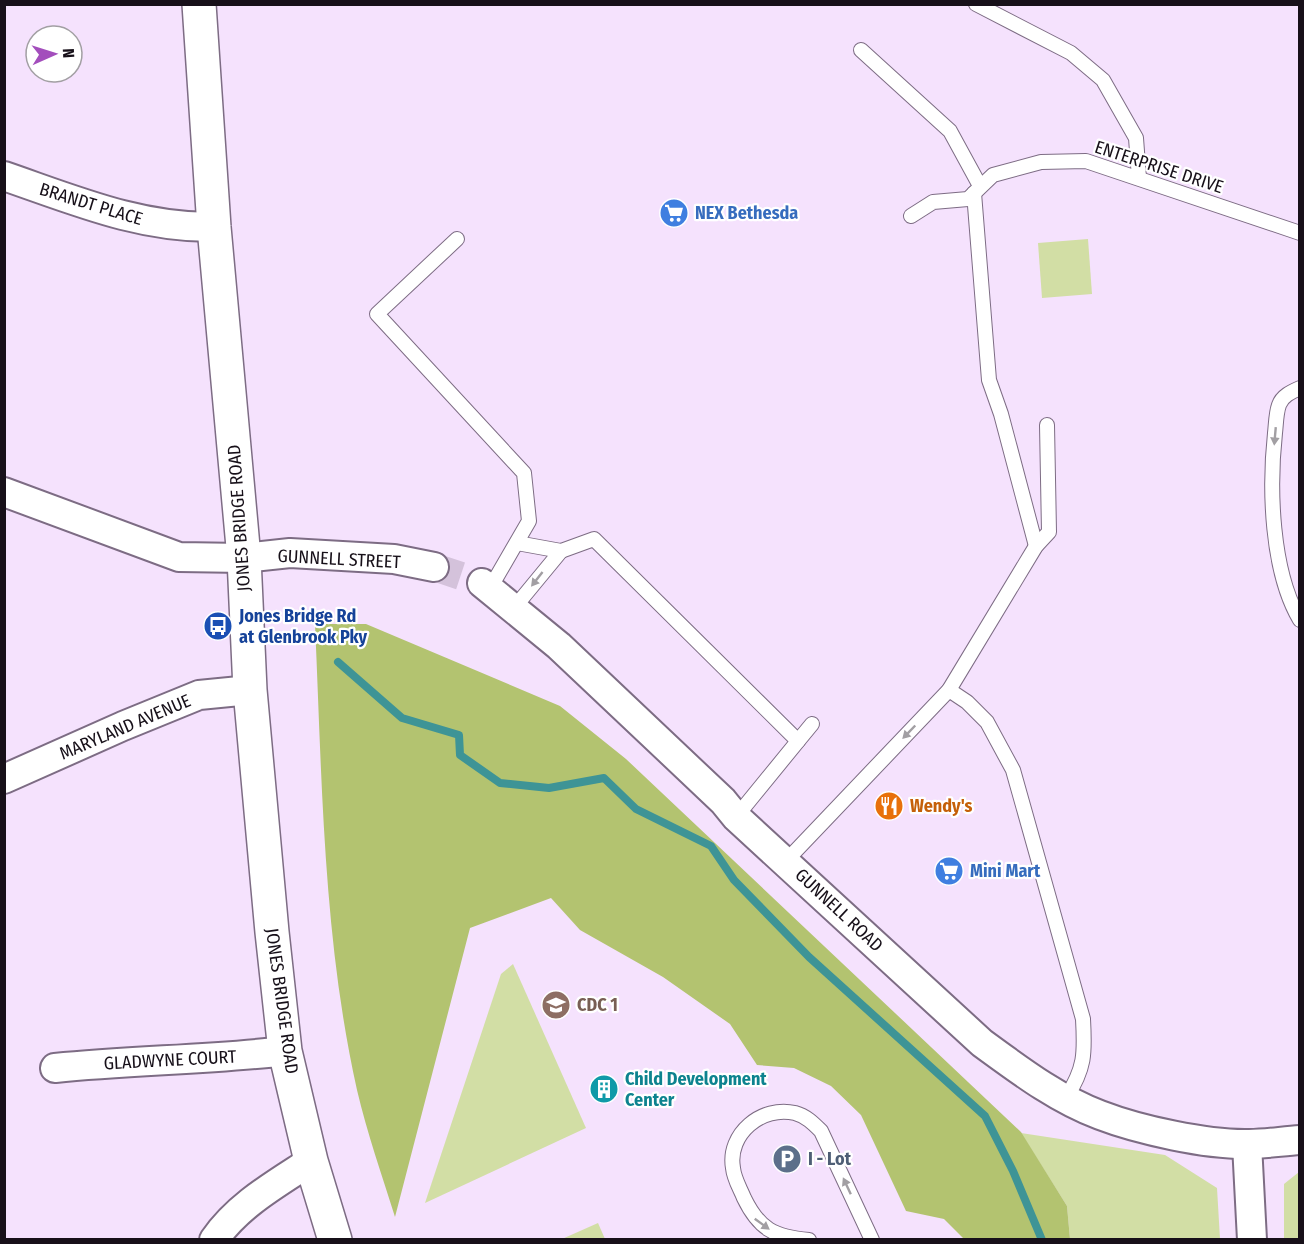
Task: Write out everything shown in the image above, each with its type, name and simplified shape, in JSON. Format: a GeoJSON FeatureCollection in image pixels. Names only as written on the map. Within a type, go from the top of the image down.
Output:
{"type":"FeatureCollection","features":[{"type":"Feature","properties":{"kind":"main road","name":"JONES BRIDGE ROAD"},"geometry":{"type":"LineString","coordinates":[[199,4],[214,227],[244,558],[250,690],[285,1051],[311,1161],[336,1239]]}},
{"type":"Feature","properties":{"kind":"street","name":"BRANDT PLACE"},"geometry":{"type":"LineString","coordinates":[[4,176],[129,219],[182,227],[214,227]]}},
{"type":"Feature","properties":{"kind":"street","name":"GUNNELL STREET"},"geometry":{"type":"LineString","coordinates":[[4,492],[179,557],[244,558],[290,553],[394,559],[435,567]]}},
{"type":"Feature","properties":{"kind":"street","name":"GUNNELL ROAD"},"geometry":{"type":"LineString","coordinates":[[485,586],[559,646],[723,801],[736,817],[982,1043],[1066,1098],[1100,1115],[1149,1129],[1247,1144],[1299,1140]]}},
{"type":"Feature","properties":{"kind":"street","name":"MARYLAND AVENUE"},"geometry":{"type":"LineString","coordinates":[[4,779],[199,695],[250,690]]}},
{"type":"Feature","properties":{"kind":"street","name":"GLADWYNE COURT"},"geometry":{"type":"LineString","coordinates":[[55,1068],[108,1063],[196,1061],[285,1051]]}},
{"type":"Feature","properties":{"kind":"street"},"geometry":{"type":"LineString","coordinates":[[1247,1144],[1252,1239]]}},
{"type":"Feature","properties":{"kind":"street"},"geometry":{"type":"LineString","coordinates":[[214,1239],[227,1221],[249,1202],[311,1161]]}},
{"type":"Feature","properties":{"kind":"lane"},"geometry":{"type":"LineString","coordinates":[[976,4],[1071,53],[1103,80],[1136,138],[1140,178]]}},
{"type":"Feature","properties":{"kind":"lane"},"geometry":{"type":"LineString","coordinates":[[861,50],[950,131],[977,190],[989,380],[1001,414],[1036,546]]}},
{"type":"Feature","properties":{"kind":"lane","name":"ENTERPRISE DRIVE"},"geometry":{"type":"LineString","coordinates":[[911,216],[933,202],[968,199],[993,175],[1041,162],[1086,161],[1299,233]]}},
{"type":"Feature","properties":{"kind":"lane"},"geometry":{"type":"LineString","coordinates":[[457,239],[377,314],[524,473],[529,521],[517,543],[485,586]]}},
{"type":"Feature","properties":{"kind":"lane"},"geometry":{"type":"LineString","coordinates":[[1299,388],[1286,394],[1278,406],[1273,485],[1278,552],[1284,585],[1299,620]]}},
{"type":"Feature","properties":{"kind":"lane"},"geometry":{"type":"LineString","coordinates":[[786,861],[949,690],[1036,546],[1049,532],[1047,425]]}},
{"type":"Feature","properties":{"kind":"lane"},"geometry":{"type":"LineString","coordinates":[[517,543],[561,551],[594,539],[798,741]]}},
{"type":"Feature","properties":{"kind":"lane"},"geometry":{"type":"LineString","coordinates":[[514,608],[561,551]]}},
{"type":"Feature","properties":{"kind":"lane"},"geometry":{"type":"LineString","coordinates":[[949,690],[967,702],[987,722],[1016,780],[1083,1019],[1084,1052],[1079,1077],[1066,1098]]}},
{"type":"Feature","properties":{"kind":"lane"},"geometry":{"type":"LineString","coordinates":[[736,817],[812,724]]}},
{"type":"Feature","properties":{"kind":"lane"},"geometry":{"type":"LineString","coordinates":[[809,1239],[774,1232],[756,1221],[736,1182],[732,1166],[736,1143],[750,1123],[764,1115],[779,1112],[795,1113],[810,1120],[821,1131],[872,1239]]}},
{"type":"Feature","properties":{"kind":"green space"},"geometry":{"type":"Polygon","coordinates":[[[1088,239],[1092,294],[1042,298],[1038,243],[1088,239]]]}},
{"type":"Feature","properties":{"kind":"green space"},"geometry":{"type":"Polygon","coordinates":[[[315,624],[366,624],[560,706],[626,759],[1021,1132],[1067,1206],[1070,1239],[964,1239],[944,1219],[906,1211],[861,1115],[831,1086],[794,1068],[757,1065],[730,1024],[663,977],[580,930],[551,898],[470,928],[395,1217],[357,1090],[337,975],[322,799],[315,624]]]}},
{"type":"Feature","properties":{"kind":"green space"},"geometry":{"type":"Polygon","coordinates":[[[513,964],[586,1128],[425,1203],[501,974],[513,964]]]}},
{"type":"Feature","properties":{"kind":"green space"},"geometry":{"type":"Polygon","coordinates":[[[1021,1133],[1165,1155],[1217,1188],[1220,1239],[1070,1239],[1067,1206],[1021,1133]]]}},
{"type":"Feature","properties":{"kind":"green space"},"geometry":{"type":"Polygon","coordinates":[[[1299,1172],[1299,1239],[1284,1239],[1284,1184],[1299,1172]]]}},
{"type":"Feature","properties":{"kind":"green space"},"geometry":{"type":"Polygon","coordinates":[[[598,1223],[605,1239],[562,1239],[598,1223]]]}},
{"type":"Feature","properties":{"kind":"waterway"},"geometry":{"type":"LineString","coordinates":[[338,662],[402,718],[459,735],[460,755],[500,783],[549,788],[604,778],[636,809],[711,846],[734,880],[809,957],[985,1116],[1013,1171],[1042,1240]]}},
{"type":"Feature","properties":{"kind":"tunnel"},"geometry":{"type":"LineString","coordinates":[[434,567],[482,583]]}},
{"type":"Feature","properties":{"kind":"place","name":"NEX Bethesda"},"geometry":{"type":"Point","coordinates":[674,213]}},
{"type":"Feature","properties":{"kind":"place","name":"Jones Bridge Rd at Glenbrook Pky"},"geometry":{"type":"Point","coordinates":[218,626]}},
{"type":"Feature","properties":{"kind":"place","name":"Wendy's"},"geometry":{"type":"Point","coordinates":[889,806]}},
{"type":"Feature","properties":{"kind":"place","name":"Mini Mart"},"geometry":{"type":"Point","coordinates":[949,871]}},
{"type":"Feature","properties":{"kind":"place","name":"CDC 1"},"geometry":{"type":"Point","coordinates":[556,1005]}},
{"type":"Feature","properties":{"kind":"place","name":"Child Development Center"},"geometry":{"type":"Point","coordinates":[604,1089]}},
{"type":"Feature","properties":{"kind":"place","name":"I - Lot"},"geometry":{"type":"Point","coordinates":[787,1159]}}]}
